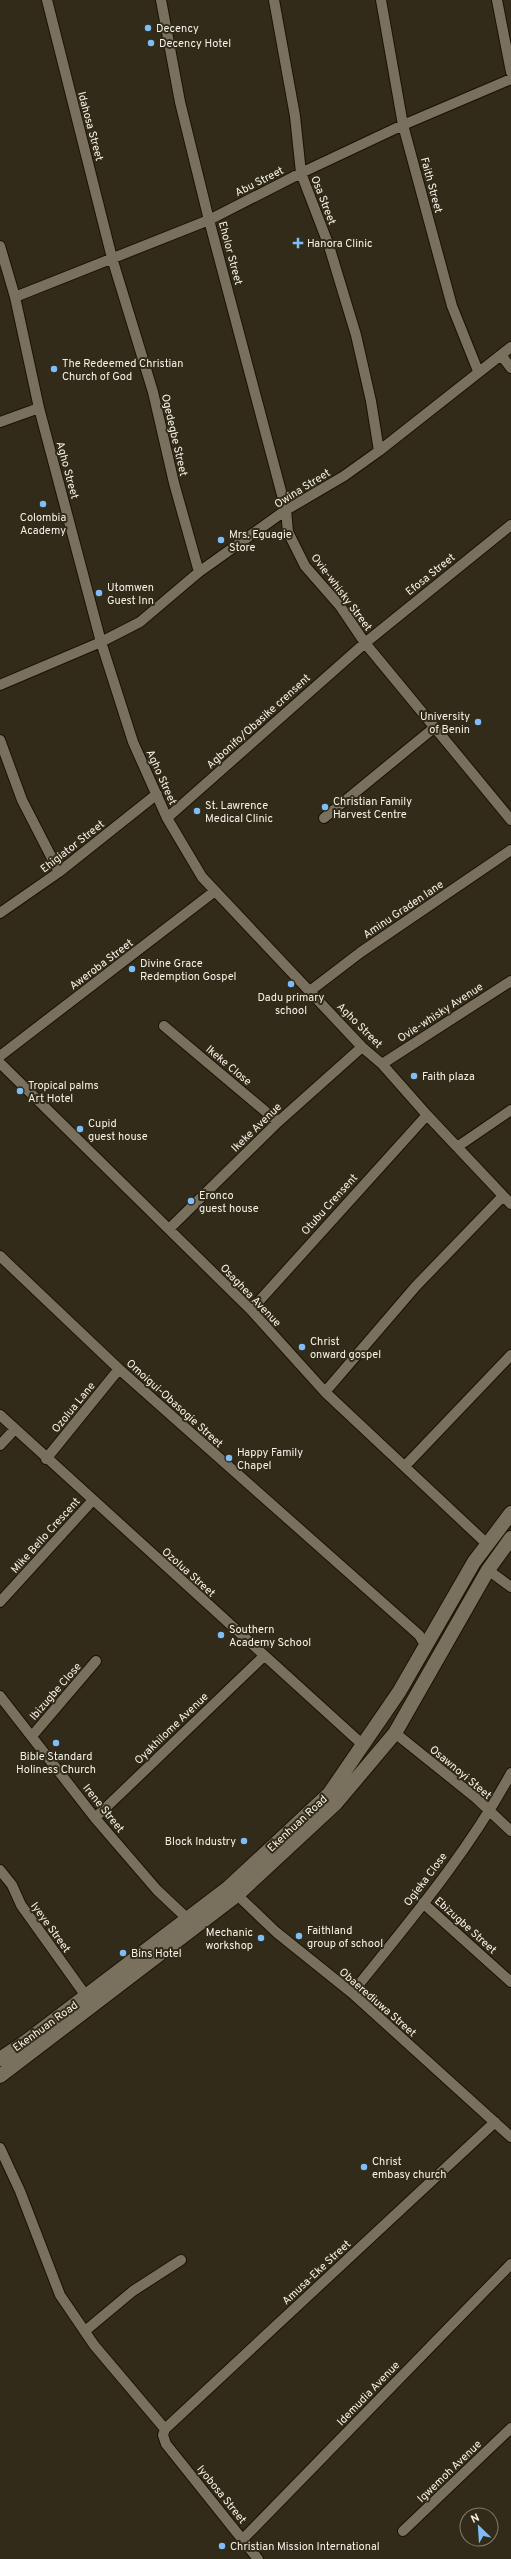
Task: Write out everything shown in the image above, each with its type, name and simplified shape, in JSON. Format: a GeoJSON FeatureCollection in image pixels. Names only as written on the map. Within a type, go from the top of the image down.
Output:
{"type":"FeatureCollection","features":[{"type":"Feature","properties":{"kind":"main road","name":"Ekenhuan Road"},"geometry":{"type":"LineString","coordinates":[[233,1891],[329,1794],[381,1721],[486,1543],[511,1513]]}},
{"type":"Feature","properties":{"kind":"main road","name":"Ekenhuan Road"},"geometry":{"type":"LineString","coordinates":[[0,2076],[233,1891],[336,1803],[395,1733],[488,1570],[511,1538]]}},
{"type":"Feature","properties":{"kind":"main road","name":"Ekenhuan Road"},"geometry":{"type":"LineString","coordinates":[[0,2059],[86,1996],[192,1923]]}},
{"type":"Feature","properties":{"kind":"street","name":"Idahosa Street"},"geometry":{"type":"LineString","coordinates":[[47,0],[112,258]]}},
{"type":"Feature","properties":{"kind":"street","name":"Eholor Street"},"geometry":{"type":"LineString","coordinates":[[161,0],[180,102],[209,220],[286,510]]}},
{"type":"Feature","properties":{"kind":"street","name":"Osa Street"},"geometry":{"type":"LineString","coordinates":[[274,0],[295,116],[301,173],[329,246],[356,335],[371,401],[379,451]]}},
{"type":"Feature","properties":{"kind":"street","name":"Faith Street"},"geometry":{"type":"LineString","coordinates":[[381,0],[403,125],[452,306],[478,371]]}},
{"type":"Feature","properties":{"kind":"street"},"geometry":{"type":"LineString","coordinates":[[497,0],[511,72]]}},
{"type":"Feature","properties":{"kind":"street","name":"Abu Street"},"geometry":{"type":"LineString","coordinates":[[15,297],[209,220],[301,173],[403,125],[511,79]]}},
{"type":"Feature","properties":{"kind":"street","name":"Agho Street"},"geometry":{"type":"LineString","coordinates":[[0,246],[15,297],[39,408],[101,642],[133,742],[168,818],[202,877],[362,1046],[382,1064],[427,1116],[511,1204]]}},
{"type":"Feature","properties":{"kind":"street","name":"Ogedegbe Street"},"geometry":{"type":"LineString","coordinates":[[112,258],[153,392],[174,484],[199,572]]}},
{"type":"Feature","properties":{"kind":"street","name":"Owina Street"},"geometry":{"type":"LineString","coordinates":[[0,685],[101,642],[140,622],[199,572],[286,510],[344,476],[379,451],[478,371],[511,347]]}},
{"type":"Feature","properties":{"kind":"street"},"geometry":{"type":"LineString","coordinates":[[501,355],[511,368]]}},
{"type":"Feature","properties":{"kind":"street"},"geometry":{"type":"LineString","coordinates":[[0,422],[39,408]]}},
{"type":"Feature","properties":{"kind":"street","name":"Ovie-whisky Street"},"geometry":{"type":"LineString","coordinates":[[286,510],[288,532],[305,566],[340,606],[365,643]]}},
{"type":"Feature","properties":{"kind":"street","name":"Efosa Street"},"geometry":{"type":"LineString","coordinates":[[365,643],[511,525]]}},
{"type":"Feature","properties":{"kind":"street"},"geometry":{"type":"LineString","coordinates":[[365,643],[511,820]]}},
{"type":"Feature","properties":{"kind":"street","name":"Agbonifo/Obasike crensent"},"geometry":{"type":"LineString","coordinates":[[168,818],[365,643]]}},
{"type":"Feature","properties":{"kind":"street"},"geometry":{"type":"LineString","coordinates":[[324,818],[435,727]]}},
{"type":"Feature","properties":{"kind":"street"},"geometry":{"type":"LineString","coordinates":[[0,740],[22,800],[59,872]]}},
{"type":"Feature","properties":{"kind":"street","name":"Ehigiator Street"},"geometry":{"type":"LineString","coordinates":[[0,913],[59,872],[157,794]]}},
{"type":"Feature","properties":{"kind":"street","name":"Aminu Graden lane"},"geometry":{"type":"LineString","coordinates":[[310,991],[361,952],[511,850]]}},
{"type":"Feature","properties":{"kind":"street","name":"Aweroba Street"},"geometry":{"type":"LineString","coordinates":[[0,1056],[215,891]]}},
{"type":"Feature","properties":{"kind":"street","name":"Ovie-whisky Avenue"},"geometry":{"type":"LineString","coordinates":[[382,1064],[511,981]]}},
{"type":"Feature","properties":{"kind":"street","name":"Ikeke Close"},"geometry":{"type":"LineString","coordinates":[[164,1026],[278,1122]]}},
{"type":"Feature","properties":{"kind":"street","name":"Ikeke Avenue"},"geometry":{"type":"LineString","coordinates":[[169,1229],[278,1122],[362,1046]]}},
{"type":"Feature","properties":{"kind":"street","name":"Osaghea Avenue"},"geometry":{"type":"LineString","coordinates":[[0,1063],[251,1310],[325,1392],[486,1543]]}},
{"type":"Feature","properties":{"kind":"street"},"geometry":{"type":"LineString","coordinates":[[457,1147],[511,1110]]}},
{"type":"Feature","properties":{"kind":"street","name":"Otubu Crensent"},"geometry":{"type":"LineString","coordinates":[[251,1310],[427,1116]]}},
{"type":"Feature","properties":{"kind":"street"},"geometry":{"type":"LineString","coordinates":[[325,1392],[416,1286],[503,1196]]}},
{"type":"Feature","properties":{"kind":"street","name":"Omoigui-Obasogie Street"},"geometry":{"type":"LineString","coordinates":[[0,1256],[119,1369],[418,1635],[426,1646]]}},
{"type":"Feature","properties":{"kind":"street"},"geometry":{"type":"LineString","coordinates":[[405,1466],[511,1355]]}},
{"type":"Feature","properties":{"kind":"street","name":"Ozolua Lane"},"geometry":{"type":"LineString","coordinates":[[46,1459],[119,1369]]}},
{"type":"Feature","properties":{"kind":"street","name":"Ozolua Street"},"geometry":{"type":"LineString","coordinates":[[0,1415],[92,1501],[363,1745]]}},
{"type":"Feature","properties":{"kind":"street"},"geometry":{"type":"LineString","coordinates":[[0,1445],[15,1429]]}},
{"type":"Feature","properties":{"kind":"street","name":"Mike Bello Crescent"},"geometry":{"type":"LineString","coordinates":[[0,1602],[92,1501]]}},
{"type":"Feature","properties":{"kind":"street"},"geometry":{"type":"LineString","coordinates":[[488,1570],[511,1586]]}},
{"type":"Feature","properties":{"kind":"street","name":"Oyakhilome Avenue"},"geometry":{"type":"LineString","coordinates":[[95,1818],[264,1656]]}},
{"type":"Feature","properties":{"kind":"street","name":"Ibizugbe Close"},"geometry":{"type":"LineString","coordinates":[[32,1736],[96,1661]]}},
{"type":"Feature","properties":{"kind":"street","name":"Irene Street"},"geometry":{"type":"LineString","coordinates":[[0,1696],[95,1818],[157,1890],[192,1923]]}},
{"type":"Feature","properties":{"kind":"street","name":"Osawnoyi Steet"},"geometry":{"type":"LineString","coordinates":[[395,1733],[511,1831]]}},
{"type":"Feature","properties":{"kind":"street","name":"Ogieka Close"},"geometry":{"type":"LineString","coordinates":[[352,1993],[423,1903],[490,1812],[511,1774]]}},
{"type":"Feature","properties":{"kind":"street","name":"Iyeye Street"},"geometry":{"type":"LineString","coordinates":[[0,1870],[12,1885],[21,1905],[86,1996]]}},
{"type":"Feature","properties":{"kind":"street","name":"Obaerediuwa Street"},"geometry":{"type":"LineString","coordinates":[[233,1891],[276,1932],[352,1993],[511,2137]]}},
{"type":"Feature","properties":{"kind":"street","name":"Ebizugbe Street"},"geometry":{"type":"LineString","coordinates":[[423,1903],[511,1982]]}},
{"type":"Feature","properties":{"kind":"street","name":"Amusa-Eke Street"},"geometry":{"type":"LineString","coordinates":[[165,2428],[495,2122]]}},
{"type":"Feature","properties":{"kind":"street"},"geometry":{"type":"LineString","coordinates":[[0,2148],[20,2192],[60,2295],[84,2331],[165,2428]]}},
{"type":"Feature","properties":{"kind":"street"},"geometry":{"type":"LineString","coordinates":[[84,2331],[133,2291],[181,2260]]}},
{"type":"Feature","properties":{"kind":"street","name":"Idemudia Avenue"},"geometry":{"type":"LineString","coordinates":[[243,2539],[511,2264]]}},
{"type":"Feature","properties":{"kind":"street","name":"Iyobosa Street"},"geometry":{"type":"LineString","coordinates":[[165,2428],[163,2435],[166,2444],[258,2559]]}},
{"type":"Feature","properties":{"kind":"street","name":"Igwemoh Avenue"},"geometry":{"type":"LineString","coordinates":[[403,2532],[511,2428]]}},
{"type":"Feature","properties":{"kind":"place","name":"Decency"},"geometry":{"type":"Point","coordinates":[148,28]}},
{"type":"Feature","properties":{"kind":"place","name":"Decency Hotel"},"geometry":{"type":"Point","coordinates":[151,43]}},
{"type":"Feature","properties":{"kind":"place","name":"Hanora Clinic"},"geometry":{"type":"Point","coordinates":[298,243]}},
{"type":"Feature","properties":{"kind":"place","name":"The Redeemed Christian Church of God"},"geometry":{"type":"Point","coordinates":[54,369]}},
{"type":"Feature","properties":{"kind":"place","name":"Colombia Academy"},"geometry":{"type":"Point","coordinates":[43,504]}},
{"type":"Feature","properties":{"kind":"place","name":"Mrs. Eguagie Store"},"geometry":{"type":"Point","coordinates":[221,540]}},
{"type":"Feature","properties":{"kind":"place","name":"Utomwen Guest Inn"},"geometry":{"type":"Point","coordinates":[99,593]}},
{"type":"Feature","properties":{"kind":"place","name":"University of Benin"},"geometry":{"type":"Point","coordinates":[478,722]}},
{"type":"Feature","properties":{"kind":"place","name":"Christian Family Harvest Centre"},"geometry":{"type":"Point","coordinates":[325,807]}},
{"type":"Feature","properties":{"kind":"place","name":"St. Lawrence Medical Clinic"},"geometry":{"type":"Point","coordinates":[197,811]}},
{"type":"Feature","properties":{"kind":"place","name":"Divine Grace Redemption Gospel"},"geometry":{"type":"Point","coordinates":[132,969]}},
{"type":"Feature","properties":{"kind":"place","name":"Dadu primary school"},"geometry":{"type":"Point","coordinates":[291,984]}},
{"type":"Feature","properties":{"kind":"place","name":"Faith plaza"},"geometry":{"type":"Point","coordinates":[414,1076]}},
{"type":"Feature","properties":{"kind":"place","name":"Tropical palms Art Hotel"},"geometry":{"type":"Point","coordinates":[20,1091]}},
{"type":"Feature","properties":{"kind":"place","name":"Cupid guest house"},"geometry":{"type":"Point","coordinates":[80,1129]}},
{"type":"Feature","properties":{"kind":"place","name":"Eronco guest house"},"geometry":{"type":"Point","coordinates":[191,1201]}},
{"type":"Feature","properties":{"kind":"place","name":"Christ onward gospel"},"geometry":{"type":"Point","coordinates":[302,1347]}},
{"type":"Feature","properties":{"kind":"place","name":"Happy Family Chapel"},"geometry":{"type":"Point","coordinates":[229,1458]}},
{"type":"Feature","properties":{"kind":"place","name":"Southern Academy School"},"geometry":{"type":"Point","coordinates":[221,1635]}},
{"type":"Feature","properties":{"kind":"place","name":"Bible Standard Holiness Church"},"geometry":{"type":"Point","coordinates":[56,1743]}},
{"type":"Feature","properties":{"kind":"place","name":"Block Industry"},"geometry":{"type":"Point","coordinates":[244,1841]}},
{"type":"Feature","properties":{"kind":"place","name":"Faithland group of school"},"geometry":{"type":"Point","coordinates":[299,1936]}},
{"type":"Feature","properties":{"kind":"place","name":"Mechanic workshop"},"geometry":{"type":"Point","coordinates":[261,1938]}},
{"type":"Feature","properties":{"kind":"place","name":"Bins Hotel"},"geometry":{"type":"Point","coordinates":[123,1953]}},
{"type":"Feature","properties":{"kind":"place","name":"Christ embasy church"},"geometry":{"type":"Point","coordinates":[364,2167]}},
{"type":"Feature","properties":{"kind":"place","name":"Christian Mission International"},"geometry":{"type":"Point","coordinates":[222,2546]}}]}
